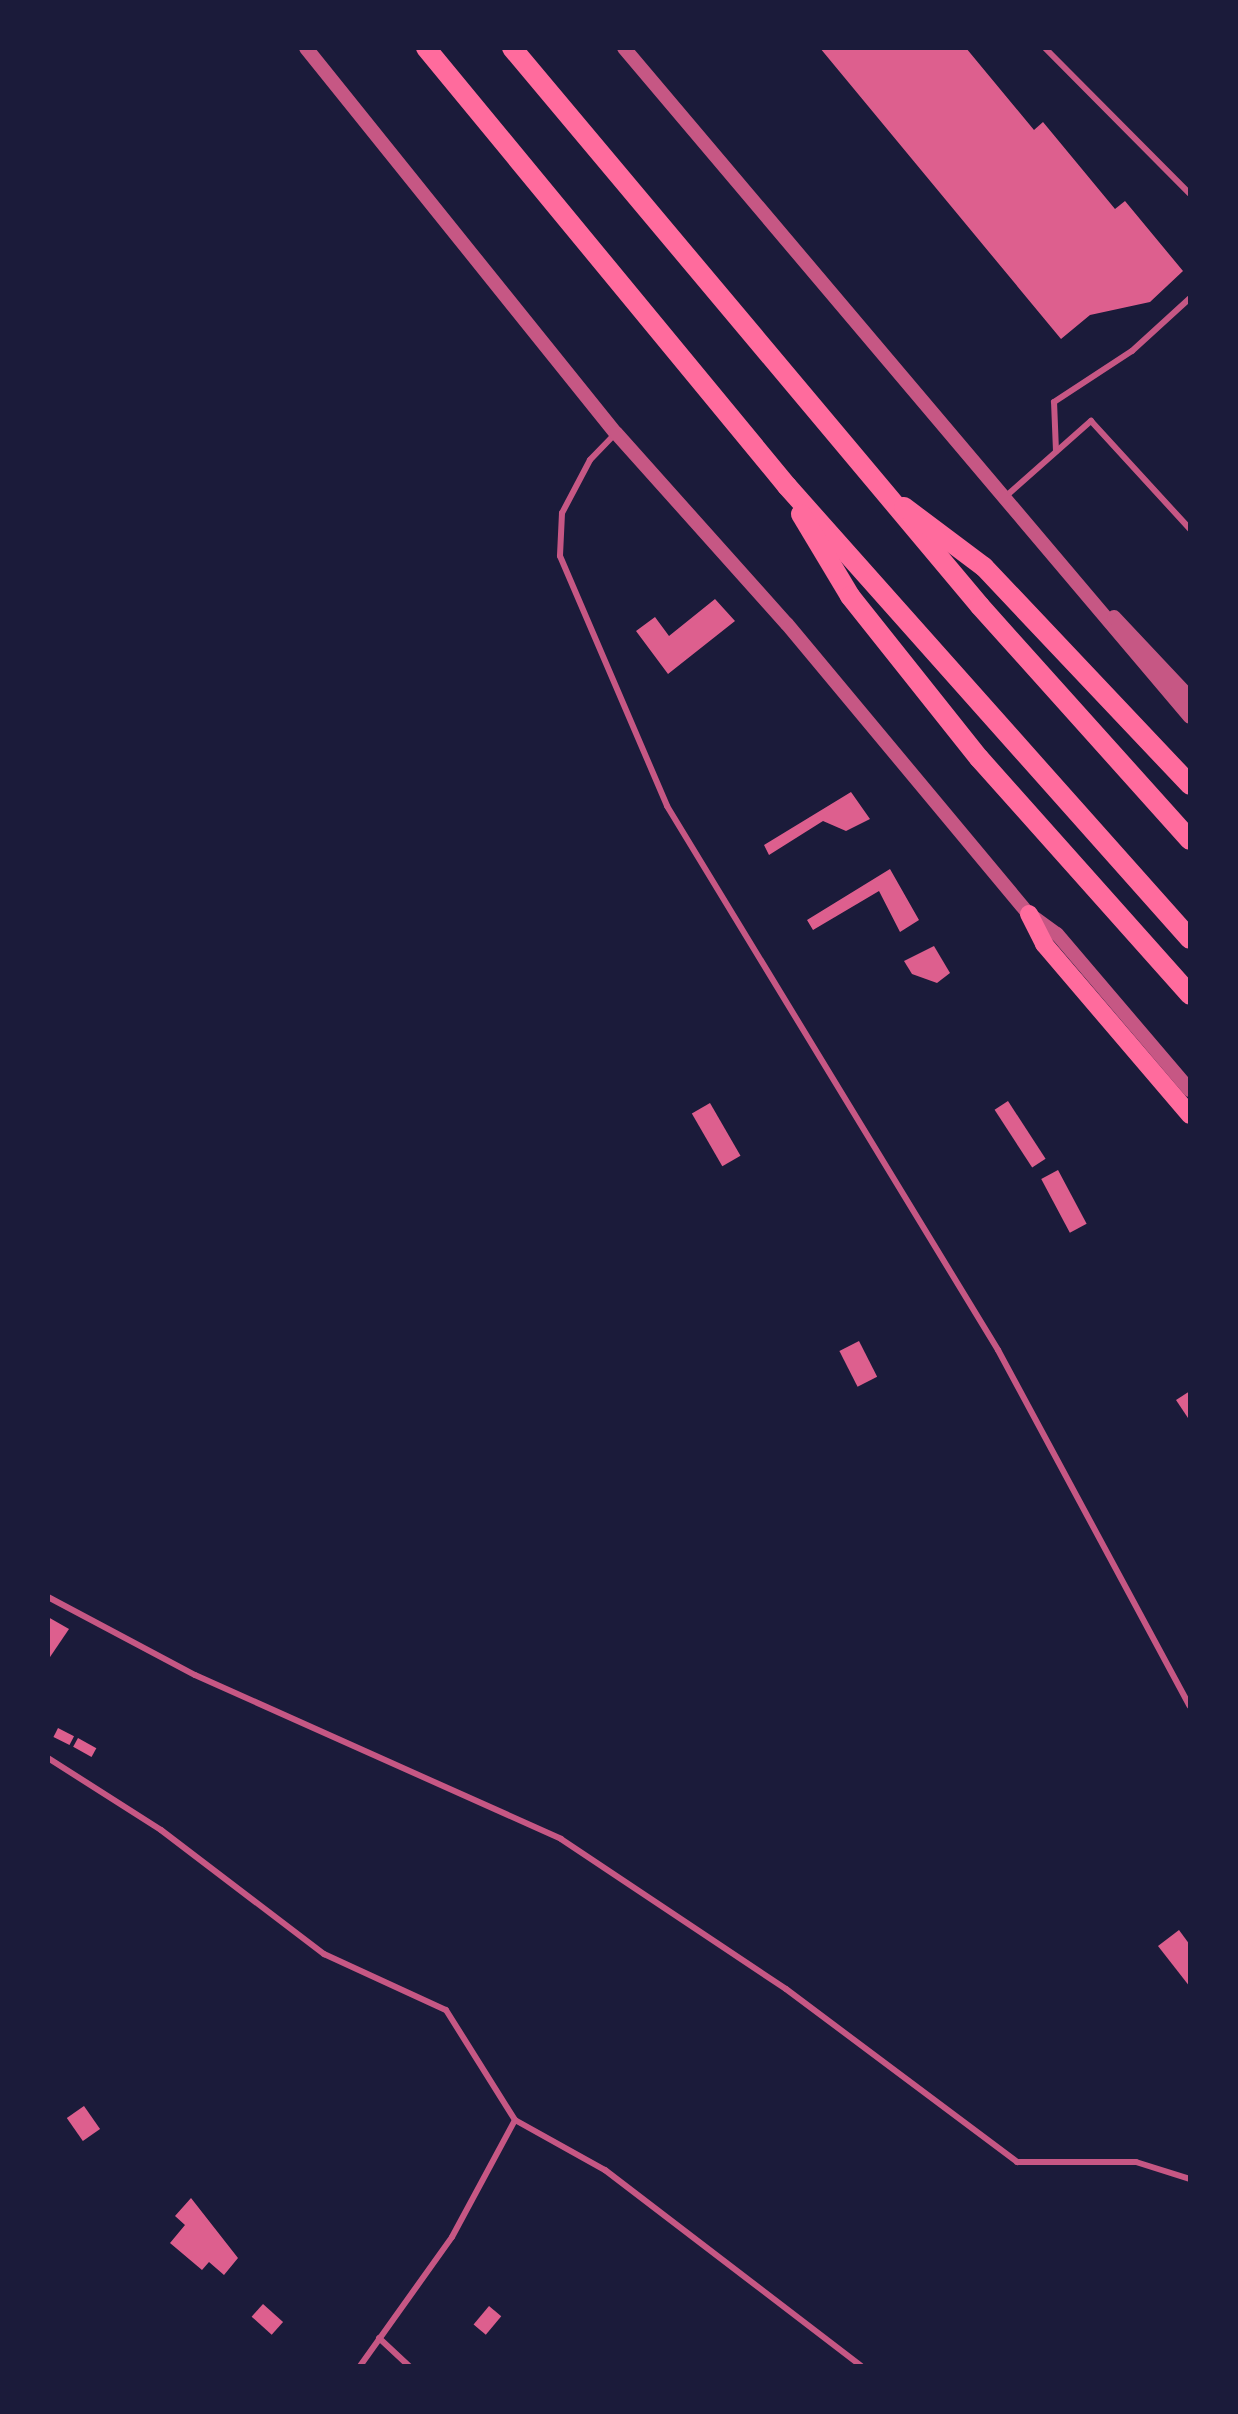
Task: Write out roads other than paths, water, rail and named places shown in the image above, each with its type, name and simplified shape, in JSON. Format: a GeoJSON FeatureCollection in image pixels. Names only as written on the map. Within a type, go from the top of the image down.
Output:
{"type":"FeatureCollection","features":[{"type":"Feature","properties":{"kind":"highway"},"geometry":{"type":"LineString","coordinates":[[426,48],[787,486],[1190,939]]}},
{"type":"Feature","properties":{"kind":"highway"},"geometry":{"type":"LineString","coordinates":[[512,48],[884,495],[1190,840]]}},
{"type":"Feature","properties":{"kind":"highway"},"geometry":{"type":"LineString","coordinates":[[520,48],[533,74]]}},
{"type":"Feature","properties":{"kind":"highway"},"geometry":{"type":"LineString","coordinates":[[787,486],[860,609],[979,758],[1190,995]]}},
{"type":"Feature","properties":{"kind":"highway"},"geometry":{"type":"LineString","coordinates":[[884,495],[984,567],[1190,785]]}},
{"type":"Feature","properties":{"kind":"highway"},"geometry":{"type":"LineString","coordinates":[[1029,914],[1044,944],[1190,1115]]}},
{"type":"Feature","properties":{"kind":"street"},"geometry":{"type":"LineString","coordinates":[[306,48],[616,433],[787,624],[1029,914],[1057,934],[1190,1090]]}},
{"type":"Feature","properties":{"kind":"street"},"geometry":{"type":"LineString","coordinates":[[624,48],[1190,717]]}},
{"type":"Feature","properties":{"kind":"street"},"geometry":{"type":"LineString","coordinates":[[1071,575],[1190,698]]}},
{"type":"Feature","properties":{"kind":"lane"},"geometry":{"type":"LineString","coordinates":[[1045,48],[1190,194]]}},
{"type":"Feature","properties":{"kind":"lane"},"geometry":{"type":"LineString","coordinates":[[1056,451],[1054,402],[1132,351],[1190,298]]}},
{"type":"Feature","properties":{"kind":"lane"},"geometry":{"type":"LineString","coordinates":[[1005,497],[1091,421],[1190,529]]}},
{"type":"Feature","properties":{"kind":"lane"},"geometry":{"type":"LineString","coordinates":[[616,433],[590,460],[562,513],[560,556],[667,806],[998,1350],[1190,1706]]}},
{"type":"Feature","properties":{"kind":"lane"},"geometry":{"type":"LineString","coordinates":[[48,1597],[195,1675],[561,1839],[786,1989],[1017,2162],[1136,2162],[1190,2179]]}},
{"type":"Feature","properties":{"kind":"lane"},"geometry":{"type":"LineString","coordinates":[[48,1758],[161,1830],[324,1954],[446,2010],[515,2120],[628,2186],[861,2366]]}},
{"type":"Feature","properties":{"kind":"lane"},"geometry":{"type":"LineString","coordinates":[[360,2366],[452,2237],[515,2120]]}},
{"type":"Feature","properties":{"kind":"lane"},"geometry":{"type":"LineString","coordinates":[[379,2338],[409,2366]]}}]}
